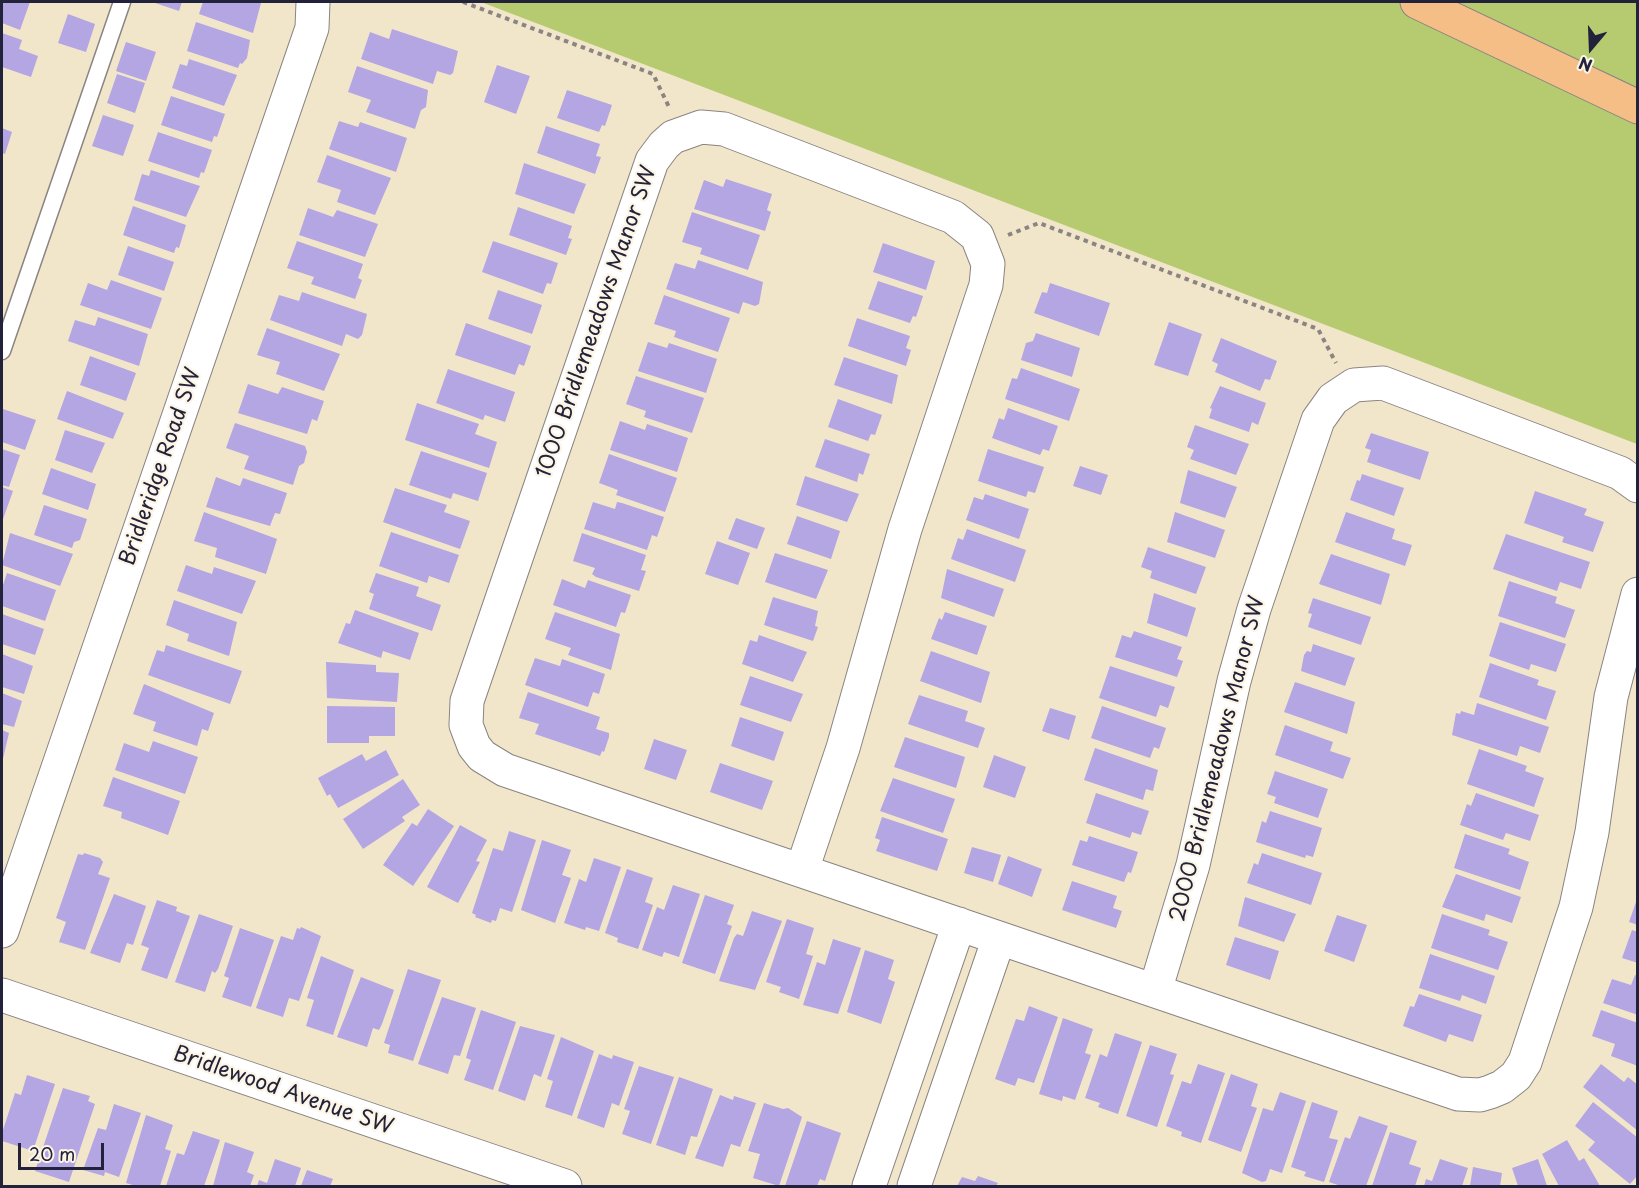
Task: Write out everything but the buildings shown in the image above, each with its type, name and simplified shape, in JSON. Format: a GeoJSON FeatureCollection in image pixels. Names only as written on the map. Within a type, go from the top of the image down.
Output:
{"type":"FeatureCollection","features":[{"type":"Feature","properties":{"kind":"highway"},"geometry":{"type":"LineString","coordinates":[[1417,2],[1638,107]]}},
{"type":"Feature","properties":{"kind":"street","name":"Bridleridge Road SW"},"geometry":{"type":"LineString","coordinates":[[2,931],[312,28],[313,2]]}},
{"type":"Feature","properties":{"kind":"street"},"geometry":{"type":"LineString","coordinates":[[681,132],[701,126],[724,129],[953,217],[970,229],[982,246],[988,264],[986,285],[905,529],[853,715],[802,870]]}},
{"type":"Feature","properties":{"kind":"street","name":"1000 Bridlemeadows Manor SW"},"geometry":{"type":"LineString","coordinates":[[681,132],[664,144],[652,161],[467,700],[466,725],[474,746],[482,756],[505,770],[977,931]]}},
{"type":"Feature","properties":{"kind":"street"},"geometry":{"type":"LineString","coordinates":[[1348,388],[1375,383],[1395,386],[1620,473],[1638,486]]}},
{"type":"Feature","properties":{"kind":"street","name":"2000 Bridlemeadows Manor SW"},"geometry":{"type":"LineString","coordinates":[[1155,992],[1193,865],[1234,681],[1254,609],[1318,420],[1333,399],[1348,388]]}},
{"type":"Feature","properties":{"kind":"street"},"geometry":{"type":"LineString","coordinates":[[977,931],[1458,1094],[1480,1095],[1502,1087],[1516,1076],[1525,1062],[1576,907],[1592,832],[1611,697],[1638,594]]}},
{"type":"Feature","properties":{"kind":"street"},"geometry":{"type":"LineString","coordinates":[[869,1186],[977,931]]}},
{"type":"Feature","properties":{"kind":"street"},"geometry":{"type":"LineString","coordinates":[[914,1186],[977,931]]}},
{"type":"Feature","properties":{"kind":"street","name":"Bridlewood Avenue SW"},"geometry":{"type":"LineString","coordinates":[[2,995],[565,1186]]}},
{"type":"Feature","properties":{"kind":"lane"},"geometry":{"type":"LineString","coordinates":[[2,351],[122,2]]}},
{"type":"Feature","properties":{"kind":"path"},"geometry":{"type":"LineString","coordinates":[[463,2],[653,74],[681,132]]}},
{"type":"Feature","properties":{"kind":"path"},"geometry":{"type":"LineString","coordinates":[[982,246],[1039,223],[1318,329],[1348,388]]}},
{"type":"Feature","properties":{"kind":"green space"},"geometry":{"type":"Polygon","coordinates":[[[481,2],[1637,2],[1637,444],[481,2]]]}}]}
